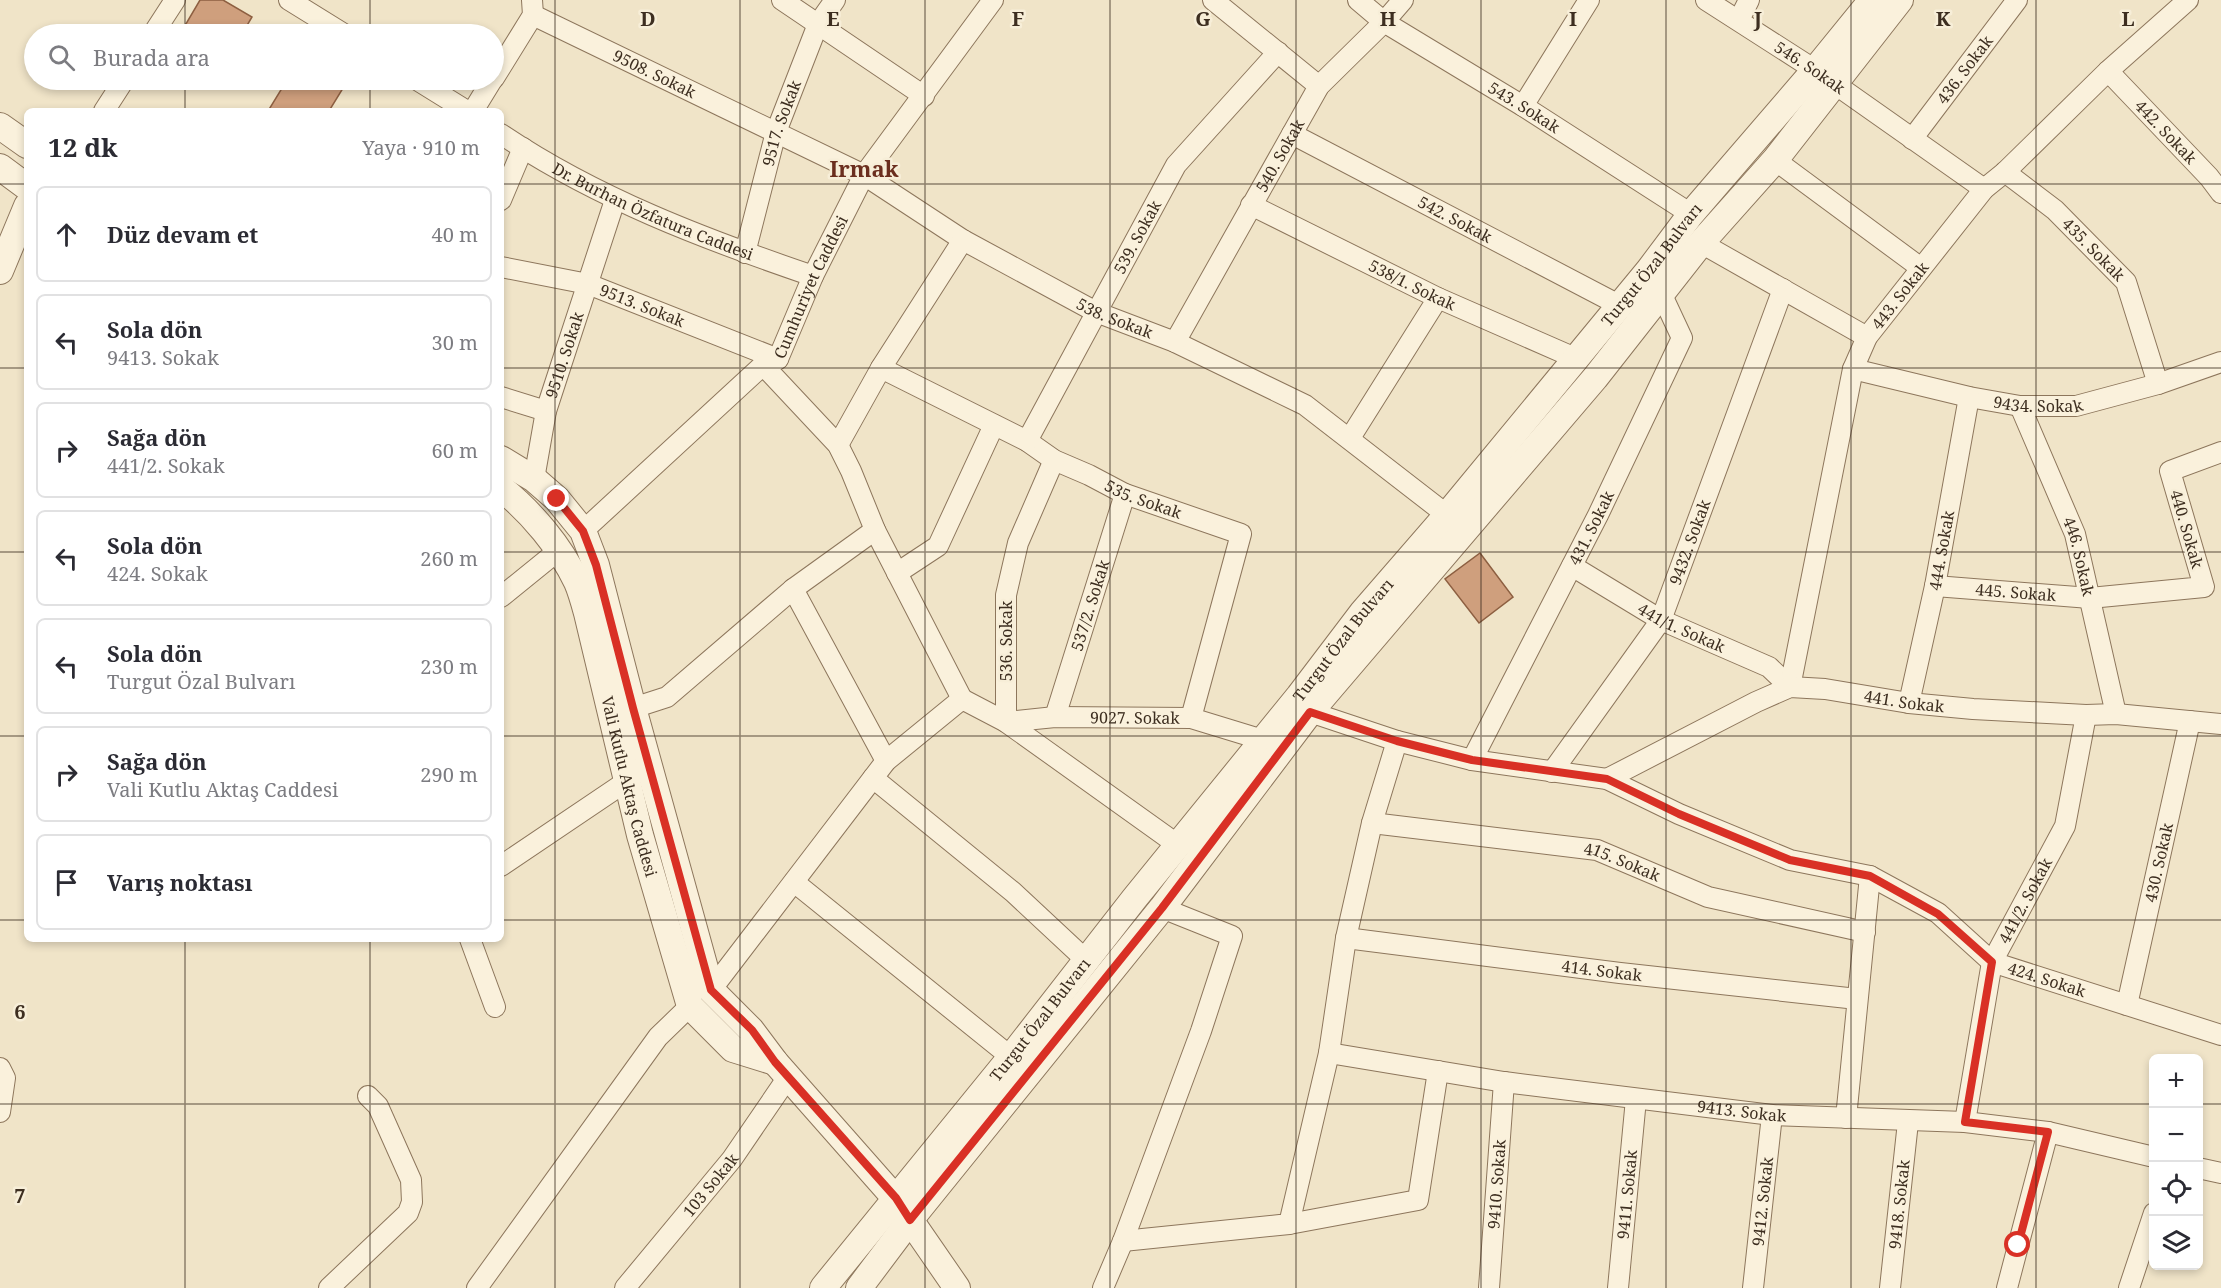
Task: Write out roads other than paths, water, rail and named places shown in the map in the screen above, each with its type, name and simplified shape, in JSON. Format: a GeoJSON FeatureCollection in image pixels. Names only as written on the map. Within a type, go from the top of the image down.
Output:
{"type":"FeatureCollection","features":[{"type":"Feature","properties":{"kind":"street"},"geometry":{"type":"LineString","coordinates":[[159,24],[175,0]]}},
{"type":"Feature","properties":{"kind":"street"},"geometry":{"type":"LineString","coordinates":[[289,0],[328,24]]}},
{"type":"Feature","properties":{"kind":"street"},"geometry":{"type":"LineString","coordinates":[[782,0],[924,96]]}},
{"type":"Feature","properties":{"kind":"street","name":"9517. Sokak"},"geometry":{"type":"LineString","coordinates":[[745,253],[776,132],[818,24],[835,0]]}},
{"type":"Feature","properties":{"kind":"street","name":"Cumhuriyet Caddesi"},"geometry":{"type":"LineString","coordinates":[[583,531],[770,362],[864,175],[993,0]]}},
{"type":"Feature","properties":{"kind":"street"},"geometry":{"type":"LineString","coordinates":[[1213,0],[1318,86]]}},
{"type":"Feature","properties":{"kind":"street","name":"543. Sokak"},"geometry":{"type":"LineString","coordinates":[[1358,0],[1384,22],[1523,106],[1691,214]]}},
{"type":"Feature","properties":{"kind":"street","name":"540. Sokak"},"geometry":{"type":"LineString","coordinates":[[1175,342],[1318,86],[1384,22],[1402,0]]}},
{"type":"Feature","properties":{"kind":"street"},"geometry":{"type":"LineString","coordinates":[[1523,106],[1589,0]]}},
{"type":"Feature","properties":{"kind":"street","name":"546. Sokak"},"geometry":{"type":"LineString","coordinates":[[1706,0],[1824,77],[1984,189]]}},
{"type":"Feature","properties":{"kind":"street"},"geometry":{"type":"LineString","coordinates":[[1739,20],[1749,0]]}},
{"type":"Feature","properties":{"kind":"street","name":"Turgut Özal Bulvarı"},"geometry":{"type":"LineString","coordinates":[[859,1288],[910,1220],[1162,908],[1310,712],[1595,378],[1701,243],[1775,160],[1872,0]]}},
{"type":"Feature","properties":{"kind":"street","name":"Turgut Özal Bulvarı"},"geometry":{"type":"LineString","coordinates":[[823,1288],[1011,1057],[1362,613],[1447,515],[1691,214],[1900,0]]}},
{"type":"Feature","properties":{"kind":"street","name":"436. Sokak"},"geometry":{"type":"LineString","coordinates":[[1912,140],[2017,0]]}},
{"type":"Feature","properties":{"kind":"street","name":"443. Sokak"},"geometry":{"type":"LineString","coordinates":[[1790,687],[1853,369],[1867,338],[1984,189],[2005,172],[2108,71],[2188,0]]}},
{"type":"Feature","properties":{"kind":"street"},"geometry":{"type":"LineString","coordinates":[[504,59],[532,8]]}},
{"type":"Feature","properties":{"kind":"street","name":"9508. Sokak"},"geometry":{"type":"LineString","coordinates":[[532,8],[776,132]]}},
{"type":"Feature","properties":{"kind":"street","name":"539. Sokak"},"geometry":{"type":"LineString","coordinates":[[1027,441],[1176,165],[1278,52]]}},
{"type":"Feature","properties":{"kind":"street","name":"442. Sokak"},"geometry":{"type":"LineString","coordinates":[[2108,71],[2209,177],[2221,193]]}},
{"type":"Feature","properties":{"kind":"street"},"geometry":{"type":"LineString","coordinates":[[106,108],[118,90]]}},
{"type":"Feature","properties":{"kind":"street"},"geometry":{"type":"LineString","coordinates":[[433,90],[462,108]]}},
{"type":"Feature","properties":{"kind":"street"},"geometry":{"type":"LineString","coordinates":[[475,108],[486,90]]}},
{"type":"Feature","properties":{"kind":"street"},"geometry":{"type":"LineString","coordinates":[[0,126],[24,143]]}},
{"type":"Feature","properties":{"kind":"street","name":"538. Sokak"},"geometry":{"type":"LineString","coordinates":[[776,132],[864,175],[963,240],[1096,312],[1175,342],[1305,405],[1447,515]]}},
{"type":"Feature","properties":{"kind":"street","name":"542. Sokak"},"geometry":{"type":"LineString","coordinates":[[1292,134],[1620,304]]}},
{"type":"Feature","properties":{"kind":"street","name":"Dr. Burhan Özfatura Caddesi"},"geometry":{"type":"LineString","coordinates":[[504,136],[615,200],[745,253],[813,276]]}},
{"type":"Feature","properties":{"kind":"street"},"geometry":{"type":"LineString","coordinates":[[504,193],[523,148]]}},
{"type":"Feature","properties":{"kind":"street"},"geometry":{"type":"LineString","coordinates":[[1775,160],[1921,268]]}},
{"type":"Feature","properties":{"kind":"street"},"geometry":{"type":"LineString","coordinates":[[0,167],[24,185]]}},
{"type":"Feature","properties":{"kind":"street","name":"435. Sokak"},"geometry":{"type":"LineString","coordinates":[[2005,172],[2055,210],[2126,282],[2158,384]]}},
{"type":"Feature","properties":{"kind":"street","name":"9510. Sokak"},"geometry":{"type":"LineString","coordinates":[[534,479],[546,411],[615,200]]}},
{"type":"Feature","properties":{"kind":"street","name":"538/1. Sokak"},"geometry":{"type":"LineString","coordinates":[[1251,205],[1438,298],[1575,358]]}},
{"type":"Feature","properties":{"kind":"street"},"geometry":{"type":"LineString","coordinates":[[0,271],[24,213]]}},
{"type":"Feature","properties":{"kind":"street"},"geometry":{"type":"LineString","coordinates":[[838,445],[881,368],[963,240]]}},
{"type":"Feature","properties":{"kind":"street"},"geometry":{"type":"LineString","coordinates":[[1701,243],[1867,338]]}},
{"type":"Feature","properties":{"kind":"street","name":"9513. Sokak"},"geometry":{"type":"LineString","coordinates":[[504,268],[588,284],[770,362]]}},
{"type":"Feature","properties":{"kind":"street","name":"9432. Sokak"},"geometry":{"type":"LineString","coordinates":[[1552,772],[1661,620],[1783,290]]}},
{"type":"Feature","properties":{"kind":"street","name":"431. Sokak"},"geometry":{"type":"LineString","coordinates":[[1472,760],[1572,566],[1682,338],[1661,293]]}},
{"type":"Feature","properties":{"kind":"street"},"geometry":{"type":"LineString","coordinates":[[1350,438],[1438,298]]}},
{"type":"Feature","properties":{"kind":"street"},"geometry":{"type":"LineString","coordinates":[[770,362],[838,445],[875,530],[962,699],[1006,722],[1178,845]]}},
{"type":"Feature","properties":{"kind":"street","name":"9434. Sokak"},"geometry":{"type":"LineString","coordinates":[[1853,369],[1969,397],[2020,406],[2076,406],[2158,384],[2221,362]]}},
{"type":"Feature","properties":{"kind":"street","name":"535. Sokak"},"geometry":{"type":"LineString","coordinates":[[881,368],[1027,441],[1054,460],[1125,494],[1241,534],[1191,718]]}},
{"type":"Feature","properties":{"kind":"street","name":"444. Sokak"},"geometry":{"type":"LineString","coordinates":[[1909,703],[1935,586],[1969,397]]}},
{"type":"Feature","properties":{"kind":"street"},"geometry":{"type":"LineString","coordinates":[[504,398],[546,411]]}},
{"type":"Feature","properties":{"kind":"street","name":"446. Sokak"},"geometry":{"type":"LineString","coordinates":[[2020,406],[2075,534],[2116,714]]}},
{"type":"Feature","properties":{"kind":"street"},"geometry":{"type":"LineString","coordinates":[[897,573],[938,546],[994,425]]}},
{"type":"Feature","properties":{"kind":"street","name":"440. Sokak"},"geometry":{"type":"LineString","coordinates":[[2204,587],[2170,471],[2221,452]]}},
{"type":"Feature","properties":{"kind":"street","name":"536. Sokak"},"geometry":{"type":"LineString","coordinates":[[1006,722],[1006,595],[1018,543],[1054,460]]}},
{"type":"Feature","properties":{"kind":"street","name":"Vali Kutlu Aktaş Caddesi"},"geometry":{"type":"LineString","coordinates":[[504,461],[534,479],[557,499],[583,531],[596,565],[711,990]]}},
{"type":"Feature","properties":{"kind":"street","name":"Vali Kutlu Aktaş Caddesi"},"geometry":{"type":"LineString","coordinates":[[504,490],[521,504],[559,550],[577,582],[587,613],[640,835],[690,1006],[733,1049],[781,1069]]}},
{"type":"Feature","properties":{"kind":"street","name":"537/2. Sokak"},"geometry":{"type":"LineString","coordinates":[[1055,717],[1125,494]]}},
{"type":"Feature","properties":{"kind":"street"},"geometry":{"type":"LineString","coordinates":[[633,708],[667,697],[793,589],[875,530]]}},
{"type":"Feature","properties":{"kind":"street"},"geometry":{"type":"LineString","coordinates":[[504,595],[583,531]]}},
{"type":"Feature","properties":{"kind":"street","name":"441/1. Sokak"},"geometry":{"type":"LineString","coordinates":[[1572,566],[1661,620],[1769,667],[1790,687]]}},
{"type":"Feature","properties":{"kind":"street","name":"445. Sokak"},"geometry":{"type":"LineString","coordinates":[[1935,586],[2090,598],[2204,587]]}},
{"type":"Feature","properties":{"kind":"street"},"geometry":{"type":"LineString","coordinates":[[793,589],[886,761]]}},
{"type":"Feature","properties":{"kind":"street","name":"441. Sokak"},"geometry":{"type":"LineString","coordinates":[[1607,779],[1756,702],[1790,687],[1973,709],[2086,715],[2116,714],[2221,724]]}},
{"type":"Feature","properties":{"kind":"street"},"geometry":{"type":"LineString","coordinates":[[957,1288],[896,1198],[781,1069],[752,1030],[711,990],[886,761],[962,699]]}},
{"type":"Feature","properties":{"kind":"street","name":"424. Sokak"},"geometry":{"type":"LineString","coordinates":[[1310,712],[1397,741],[1472,760],[1607,779],[1679,814],[1790,860],[1870,876],[1938,914],[1992,962],[2221,1035]]}},
{"type":"Feature","properties":{"kind":"street","name":"441/2. Sokak"},"geometry":{"type":"LineString","coordinates":[[1965,1122],[1992,962],[2066,826],[2086,715]]}},
{"type":"Feature","properties":{"kind":"street","name":"9027. Sokak"},"geometry":{"type":"LineString","coordinates":[[1006,722],[1055,717],[1191,718],[1263,740]]}},
{"type":"Feature","properties":{"kind":"street","name":"430. Sokak"},"geometry":{"type":"LineString","coordinates":[[2127,1005],[2190,721]]}},
{"type":"Feature","properties":{"kind":"street"},"geometry":{"type":"LineString","coordinates":[[1289,1224],[1329,1053],[1346,938],[1371,823],[1397,741]]}},
{"type":"Feature","properties":{"kind":"street"},"geometry":{"type":"LineString","coordinates":[[873,778],[1013,892],[1087,961]]}},
{"type":"Feature","properties":{"kind":"street"},"geometry":{"type":"LineString","coordinates":[[504,864],[627,781]]}},
{"type":"Feature","properties":{"kind":"street","name":"415. Sokak"},"geometry":{"type":"LineString","coordinates":[[1371,823],[1597,850],[1708,897],[1865,932]]}},
{"type":"Feature","properties":{"kind":"street"},"geometry":{"type":"LineString","coordinates":[[1846,1118],[1870,876]]}},
{"type":"Feature","properties":{"kind":"street"},"geometry":{"type":"LineString","coordinates":[[794,882],[1011,1057]]}},
{"type":"Feature","properties":{"kind":"street"},"geometry":{"type":"LineString","coordinates":[[1103,1288],[1123,1241],[1201,1031],[1232,936],[1162,908]]}},
{"type":"Feature","properties":{"kind":"street","name":"414. Sokak"},"geometry":{"type":"LineString","coordinates":[[1346,938],[1620,973],[1857,999]]}},
{"type":"Feature","properties":{"kind":"street"},"geometry":{"type":"LineString","coordinates":[[471,942],[495,1007]]}},
{"type":"Feature","properties":{"kind":"street"},"geometry":{"type":"LineString","coordinates":[[477,1288],[658,1037],[690,1006]]}},
{"type":"Feature","properties":{"kind":"street","name":"9413. Sokak"},"geometry":{"type":"LineString","coordinates":[[1329,1053],[1504,1082],[1772,1115],[1908,1122],[1965,1122],[2048,1132],[2149,1156]]}},
{"type":"Feature","properties":{"kind":"street"},"geometry":{"type":"LineString","coordinates":[[0,1068],[5,1078],[0,1112]]}},
{"type":"Feature","properties":{"kind":"street","name":"103 Sokak"},"geometry":{"type":"LineString","coordinates":[[625,1288],[732,1159],[781,1069]]}},
{"type":"Feature","properties":{"kind":"street"},"geometry":{"type":"LineString","coordinates":[[1123,1241],[1289,1224],[1418,1200],[1438,1071]]}},
{"type":"Feature","properties":{"kind":"street","name":"9410. Sokak"},"geometry":{"type":"LineString","coordinates":[[1489,1288],[1504,1082]]}},
{"type":"Feature","properties":{"kind":"street"},"geometry":{"type":"LineString","coordinates":[[329,1288],[408,1214],[412,1202],[411,1180],[407,1170],[378,1106],[368,1096]]}},
{"type":"Feature","properties":{"kind":"street","name":"9411. Sokak"},"geometry":{"type":"LineString","coordinates":[[1618,1288],[1636,1099]]}},
{"type":"Feature","properties":{"kind":"street","name":"9412. Sokak"},"geometry":{"type":"LineString","coordinates":[[1752,1288],[1772,1115]]}},
{"type":"Feature","properties":{"kind":"street","name":"9418. Sokak"},"geometry":{"type":"LineString","coordinates":[[1890,1288],[1908,1122]]}},
{"type":"Feature","properties":{"kind":"street"},"geometry":{"type":"LineString","coordinates":[[2007,1288],[2048,1132]]}},
{"type":"Feature","properties":{"kind":"street"},"geometry":{"type":"LineString","coordinates":[[2203,1169],[2221,1173]]}},
{"type":"Feature","properties":{"kind":"street"},"geometry":{"type":"LineString","coordinates":[[2129,1288],[2153,1216]]}},
{"type":"Feature","properties":{"kind":"district","name":"Irmak"},"geometry":{"type":"Point","coordinates":[864,169]}}]}
